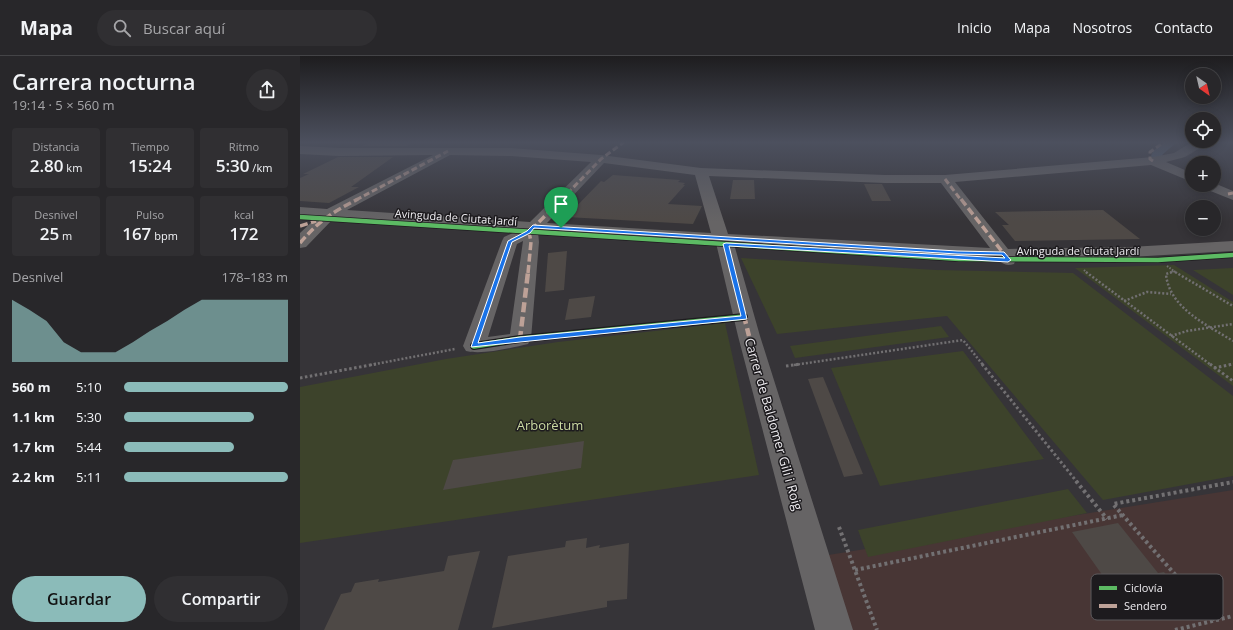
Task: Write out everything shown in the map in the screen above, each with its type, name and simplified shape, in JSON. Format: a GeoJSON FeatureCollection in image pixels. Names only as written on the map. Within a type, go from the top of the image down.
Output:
{"type":"FeatureCollection","features":[{"type":"Feature","properties":{"kind":"street"},"geometry":{"type":"LineString","coordinates":[[300,226],[325,216],[414,169]]}},
{"type":"Feature","properties":{"kind":"street"},"geometry":{"type":"LineString","coordinates":[[531,229],[531,242],[520,339],[474,346],[510,241],[531,229],[591,169]]}},
{"type":"Feature","properties":{"kind":"street"},"geometry":{"type":"LineString","coordinates":[[676,169],[701,172],[885,179],[945,179],[1063,169]]}},
{"type":"Feature","properties":{"kind":"street"},"geometry":{"type":"LineString","coordinates":[[1171,169],[1185,175]]}},
{"type":"Feature","properties":{"kind":"street","name":"Carrer de Baldomer Gili i Roig"},"geometry":{"type":"LineString","coordinates":[[701,172],[723,241],[834,630]]}},
{"type":"Feature","properties":{"kind":"street"},"geometry":{"type":"LineString","coordinates":[[945,179],[1006,257]]}},
{"type":"Feature","properties":{"kind":"street"},"geometry":{"type":"LineString","coordinates":[[1221,190],[1231,194]]}},
{"type":"Feature","properties":{"kind":"street","name":"Avinguda de Ciutat Jardí"},"geometry":{"type":"LineString","coordinates":[[300,212],[325,216],[1006,257],[1158,260],[1233,254]]}},
{"type":"Feature","properties":{"kind":"street"},"geometry":{"type":"LineString","coordinates":[[300,243],[325,216]]}},
{"type":"Feature","properties":{"kind":"street","name":"Avinguda de Ciutat Jardí"},"geometry":{"type":"LineString","coordinates":[[300,217],[325,216]]}},
{"type":"Feature","properties":{"kind":"street","name":"Avinguda de Ciutat Jardí"},"geometry":{"type":"LineString","coordinates":[[1006,257],[1177,251],[1233,246]]}},
{"type":"Feature","properties":{"kind":"path"},"geometry":{"type":"LineString","coordinates":[[1158,260],[1233,306]]}},
{"type":"Feature","properties":{"kind":"path"},"geometry":{"type":"LineString","coordinates":[[1084,270],[1233,382]]}},
{"type":"Feature","properties":{"kind":"path"},"geometry":{"type":"LineString","coordinates":[[1174,271],[1166,274],[1165,280],[1172,294],[1190,314],[1233,341]]}},
{"type":"Feature","properties":{"kind":"path"},"geometry":{"type":"LineString","coordinates":[[1124,300],[1150,290],[1172,294]]}},
{"type":"Feature","properties":{"kind":"path"},"geometry":{"type":"LineString","coordinates":[[520,339],[744,317]]}},
{"type":"Feature","properties":{"kind":"path"},"geometry":{"type":"LineString","coordinates":[[1171,336],[1211,327],[1233,324]]}},
{"type":"Feature","properties":{"kind":"path"},"geometry":{"type":"LineString","coordinates":[[786,366],[963,340],[1107,519]]}},
{"type":"Feature","properties":{"kind":"path"},"geometry":{"type":"LineString","coordinates":[[300,378],[474,346]]}},
{"type":"Feature","properties":{"kind":"path"},"geometry":{"type":"LineString","coordinates":[[1214,368],[1233,364]]}},
{"type":"Feature","properties":{"kind":"path"},"geometry":{"type":"LineString","coordinates":[[1175,574],[1113,504],[1233,482]]}},
{"type":"Feature","properties":{"kind":"path"},"geometry":{"type":"LineString","coordinates":[[855,570],[1123,515]]}},
{"type":"Feature","properties":{"kind":"path"},"geometry":{"type":"LineString","coordinates":[[839,527],[877,630]]}},
{"type":"Feature","properties":{"kind":"path"},"geometry":{"type":"LineString","coordinates":[[1223,618],[1233,616]]}},
{"type":"Feature","properties":{"kind":"path"},"geometry":{"type":"LineString","coordinates":[[1175,630],[1215,620]]}},
{"type":"Feature","properties":{"kind":"shaded area"},"geometry":{"type":"Polygon","coordinates":[[[1233,490],[1233,630],[842,630],[822,556],[1233,490]]]}},
{"type":"Feature","properties":{"kind":"green space"},"geometry":{"type":"Polygon","coordinates":[[[741,258],[936,270],[1073,273],[1233,396],[1233,476],[1103,500],[947,316],[777,334],[741,258]]]}},
{"type":"Feature","properties":{"kind":"green space"},"geometry":{"type":"Polygon","coordinates":[[[1174,265],[1233,302],[1233,386],[1075,268],[1174,265]]]}},
{"type":"Feature","properties":{"kind":"green space"},"geometry":{"type":"Polygon","coordinates":[[[1233,268],[1233,295],[1193,270],[1233,268]]]}},
{"type":"Feature","properties":{"kind":"green space","name":"Arborètum"},"geometry":{"type":"Polygon","coordinates":[[[725,323],[759,475],[300,543],[300,387],[446,359],[558,342],[725,323]]]}},
{"type":"Feature","properties":{"kind":"green space"},"geometry":{"type":"Polygon","coordinates":[[[941,326],[949,337],[795,358],[790,346],[941,326]]]}},
{"type":"Feature","properties":{"kind":"green space"},"geometry":{"type":"Polygon","coordinates":[[[963,351],[1044,459],[880,486],[831,368],[963,351]]]}},
{"type":"Feature","properties":{"kind":"green space"},"geometry":{"type":"Polygon","coordinates":[[[1068,489],[1087,513],[868,557],[858,530],[1068,489]]]}},
{"type":"Feature","properties":{"kind":"building"},"geometry":{"type":"Polygon","coordinates":[[[314,169],[376,169],[351,187],[359,187],[329,203],[300,201],[300,178],[309,174],[303,174],[314,169]]]}},
{"type":"Feature","properties":{"kind":"building"},"geometry":{"type":"Polygon","coordinates":[[[613,175],[680,180],[678,182],[685,183],[683,185],[685,185],[668,204],[702,206],[693,224],[566,217],[601,181],[604,182],[613,175]]]}},
{"type":"Feature","properties":{"kind":"building"},"geometry":{"type":"Polygon","coordinates":[[[733,180],[754,180],[755,199],[730,199],[733,180]]]}},
{"type":"Feature","properties":{"kind":"building"},"geometry":{"type":"Polygon","coordinates":[[[864,184],[882,184],[891,201],[872,201],[864,184]]]}},
{"type":"Feature","properties":{"kind":"building"},"geometry":{"type":"Polygon","coordinates":[[[1103,210],[1140,239],[1015,241],[1002,225],[1009,225],[995,212],[1103,210]]]}},
{"type":"Feature","properties":{"kind":"building"},"geometry":{"type":"Polygon","coordinates":[[[567,251],[564,290],[545,292],[548,253],[567,251]]]}},
{"type":"Feature","properties":{"kind":"building"},"geometry":{"type":"Polygon","coordinates":[[[595,296],[591,317],[565,320],[569,299],[595,296]]]}},
{"type":"Feature","properties":{"kind":"building"},"geometry":{"type":"Polygon","coordinates":[[[823,377],[863,474],[844,477],[808,379],[823,377]]]}},
{"type":"Feature","properties":{"kind":"building"},"geometry":{"type":"Polygon","coordinates":[[[584,441],[581,468],[443,490],[453,460],[584,441]]]}},
{"type":"Feature","properties":{"kind":"building"},"geometry":{"type":"Polygon","coordinates":[[[1118,523],[1158,573],[1164,572],[1166,574],[1102,574],[1072,532],[1118,523]]]}},
{"type":"Feature","properties":{"kind":"building"},"geometry":{"type":"Polygon","coordinates":[[[587,538],[586,548],[600,545],[599,548],[629,543],[627,599],[607,601],[607,607],[492,628],[508,556],[565,547],[566,541],[587,538]]]}},
{"type":"Feature","properties":{"kind":"building"},"geometry":{"type":"Polygon","coordinates":[[[480,551],[458,630],[324,630],[341,594],[351,592],[355,583],[379,579],[378,582],[444,571],[448,556],[480,551]]]}},
{"type":"Feature","properties":{"kind":"marked path"},"geometry":{"type":"LineString","coordinates":[[300,243],[313,228],[329,214],[414,169]]}},
{"type":"Feature","properties":{"kind":"marked path"},"geometry":{"type":"LineString","coordinates":[[477,345],[474,346],[510,241],[529,232],[591,169]]}},
{"type":"Feature","properties":{"kind":"marked path"},"geometry":{"type":"LineString","coordinates":[[945,179],[1004,254]]}},
{"type":"Feature","properties":{"kind":"marked path"},"geometry":{"type":"LineString","coordinates":[[1228,194],[1233,193]]}},
{"type":"Feature","properties":{"kind":"marked path"},"geometry":{"type":"LineString","coordinates":[[300,226],[316,221]]}},
{"type":"Feature","properties":{"kind":"marked path"},"geometry":{"type":"LineString","coordinates":[[518,339],[520,339],[531,242],[529,232]]}},
{"type":"Feature","properties":{"kind":"marked path"},"geometry":{"type":"LineString","coordinates":[[726,244],[749,336]]}},
{"type":"Feature","properties":{"kind":"cycle path"},"geometry":{"type":"LineString","coordinates":[[300,217],[959,259],[1158,260],[1233,255]]}},
{"type":"Feature","properties":{"kind":"cycle path"},"geometry":{"type":"LineString","coordinates":[[474,346],[520,339],[744,317]]}},
{"type":"Feature","properties":{"kind":"route"},"geometry":{"type":"LineString","coordinates":[[533,226],[561,228],[957,253],[1004,254],[1008,260],[959,259],[726,244],[744,317],[520,339],[474,346],[510,241],[529,232],[533,226]]}}]}
